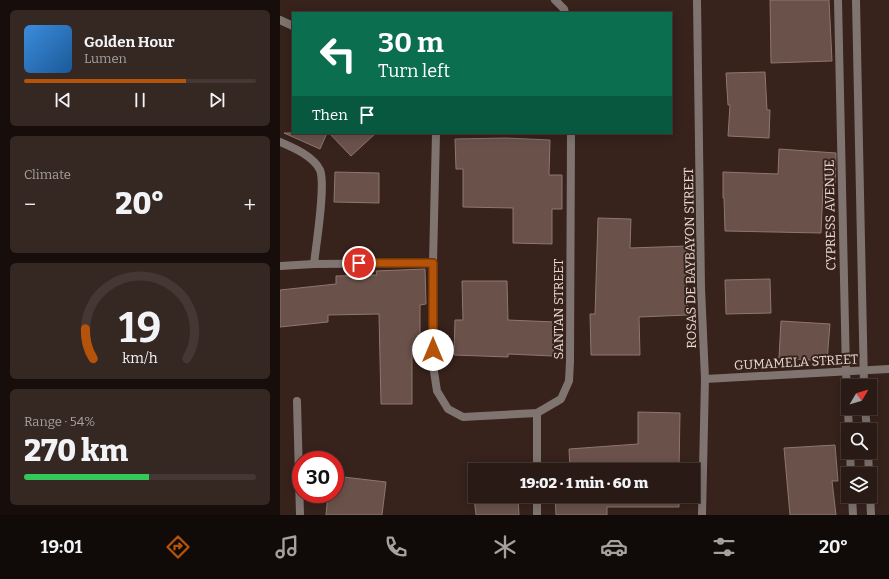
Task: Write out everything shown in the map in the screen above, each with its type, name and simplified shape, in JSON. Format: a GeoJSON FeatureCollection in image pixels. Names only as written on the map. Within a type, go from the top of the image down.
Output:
{"type":"FeatureCollection","features":[{"type":"Feature","properties":{"kind":"street"},"geometry":{"type":"LineString","coordinates":[[555,0],[564,9],[565,12]]}},
{"type":"Feature","properties":{"kind":"street","name":"ROSAS DE BAYBAYON STREET"},"geometry":{"type":"LineString","coordinates":[[697,0],[701,288],[705,379],[702,515]]}},
{"type":"Feature","properties":{"kind":"street","name":"CYPRESS AVENUE"},"geometry":{"type":"LineString","coordinates":[[838,0],[846,372],[849,423]]}},
{"type":"Feature","properties":{"kind":"street"},"geometry":{"type":"LineString","coordinates":[[856,0],[864,379]]}},
{"type":"Feature","properties":{"kind":"street"},"geometry":{"type":"LineString","coordinates":[[280,20],[292,26]]}},
{"type":"Feature","properties":{"kind":"street"},"geometry":{"type":"LineString","coordinates":[[436,134],[433,263],[433,365],[437,391],[448,409],[463,417],[537,413],[537,463]]}},
{"type":"Feature","properties":{"kind":"street","name":"SANTAN STREET"},"geometry":{"type":"LineString","coordinates":[[537,413],[561,399],[569,381],[571,134]]}},
{"type":"Feature","properties":{"kind":"street"},"geometry":{"type":"LineString","coordinates":[[280,142],[303,153],[320,171],[322,191],[314,264]]}},
{"type":"Feature","properties":{"kind":"street"},"geometry":{"type":"LineString","coordinates":[[280,266],[314,264],[433,263]]}},
{"type":"Feature","properties":{"kind":"street","name":"GUMAMELA STREET"},"geometry":{"type":"LineString","coordinates":[[705,379],[889,369]]}},
{"type":"Feature","properties":{"kind":"street"},"geometry":{"type":"LineString","coordinates":[[297,401],[300,515]]}},
{"type":"Feature","properties":{"kind":"street"},"geometry":{"type":"LineString","coordinates":[[537,503],[537,515]]}},
{"type":"Feature","properties":{"kind":"street"},"geometry":{"type":"LineString","coordinates":[[852,503],[853,515]]}},
{"type":"Feature","properties":{"kind":"street"},"geometry":{"type":"LineString","coordinates":[[870,503],[871,515]]}},
{"type":"Feature","properties":{"kind":"building"},"geometry":{"type":"Polygon","coordinates":[[[770,0],[829,0],[832,61],[771,63],[770,0]]]}},
{"type":"Feature","properties":{"kind":"building"},"geometry":{"type":"Polygon","coordinates":[[[765,72],[767,110],[770,110],[769,138],[728,136],[730,105],[728,105],[726,73],[765,72]]]}},
{"type":"Feature","properties":{"kind":"building"},"geometry":{"type":"Polygon","coordinates":[[[284,133],[327,134],[320,149],[284,133]]]}},
{"type":"Feature","properties":{"kind":"building"},"geometry":{"type":"Polygon","coordinates":[[[330,134],[375,134],[351,156],[330,134]]]}},
{"type":"Feature","properties":{"kind":"building"},"geometry":{"type":"Polygon","coordinates":[[[506,138],[550,140],[549,175],[562,175],[562,209],[552,209],[552,244],[513,243],[513,208],[463,207],[463,169],[456,169],[455,139],[506,138]]]}},
{"type":"Feature","properties":{"kind":"building"},"geometry":{"type":"Polygon","coordinates":[[[779,149],[836,153],[835,188],[823,188],[821,233],[725,231],[723,172],[778,174],[779,149]]]}},
{"type":"Feature","properties":{"kind":"building"},"geometry":{"type":"Polygon","coordinates":[[[335,172],[379,173],[379,203],[334,202],[335,172]]]}},
{"type":"Feature","properties":{"kind":"building"},"geometry":{"type":"Polygon","coordinates":[[[598,218],[631,219],[630,248],[688,246],[690,274],[686,275],[688,315],[639,317],[640,355],[591,355],[590,314],[595,314],[598,218]]]}},
{"type":"Feature","properties":{"kind":"building"},"geometry":{"type":"Polygon","coordinates":[[[425,269],[426,304],[420,305],[420,346],[412,346],[412,404],[381,404],[379,314],[328,315],[328,322],[280,327],[280,290],[336,284],[336,276],[377,275],[376,271],[425,269]]]}},
{"type":"Feature","properties":{"kind":"building"},"geometry":{"type":"Polygon","coordinates":[[[770,279],[771,313],[726,314],[725,280],[770,279]]]}},
{"type":"Feature","properties":{"kind":"building"},"geometry":{"type":"Polygon","coordinates":[[[462,281],[507,281],[508,320],[555,322],[553,356],[508,354],[508,357],[454,355],[455,320],[463,320],[462,281]]]}},
{"type":"Feature","properties":{"kind":"building"},"geometry":{"type":"Polygon","coordinates":[[[781,321],[830,324],[827,361],[779,358],[781,321]]]}},
{"type":"Feature","properties":{"kind":"building"},"geometry":{"type":"Polygon","coordinates":[[[638,412],[680,413],[679,463],[570,463],[569,449],[638,444],[638,412]]]}},
{"type":"Feature","properties":{"kind":"building"},"geometry":{"type":"Polygon","coordinates":[[[835,445],[838,481],[832,481],[836,515],[790,515],[784,448],[835,445]]]}},
{"type":"Feature","properties":{"kind":"building"},"geometry":{"type":"Polygon","coordinates":[[[344,477],[386,482],[382,515],[326,515],[327,503],[344,503],[344,477]]]}},
{"type":"Feature","properties":{"kind":"building"},"geometry":{"type":"Polygon","coordinates":[[[475,503],[518,503],[519,515],[476,515],[475,503]]]}},
{"type":"Feature","properties":{"kind":"building"},"geometry":{"type":"Polygon","coordinates":[[[555,503],[679,503],[679,507],[607,507],[607,515],[556,515],[555,503]]]}},
{"type":"Feature","properties":{"kind":"route"},"geometry":{"type":"LineString","coordinates":[[359,263],[433,263],[433,350]]}}]}
